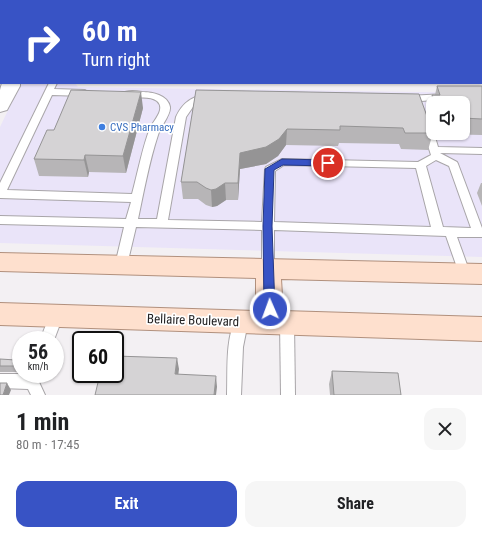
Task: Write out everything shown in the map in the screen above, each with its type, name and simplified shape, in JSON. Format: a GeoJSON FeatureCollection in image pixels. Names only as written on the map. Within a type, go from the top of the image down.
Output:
{"type":"FeatureCollection","features":[{"type":"Feature","properties":{"kind":"main road"},"geometry":{"type":"LineString","coordinates":[[0,262],[473,273]]}},
{"type":"Feature","properties":{"kind":"main road"},"geometry":{"type":"LineString","coordinates":[[268,268],[279,323]]}},
{"type":"Feature","properties":{"kind":"main road","name":"Bellaire Boulevard"},"geometry":{"type":"LineString","coordinates":[[0,314],[482,329]]}},
{"type":"Feature","properties":{"kind":"street"},"geometry":{"type":"LineString","coordinates":[[0,106],[11,84]]}},
{"type":"Feature","properties":{"kind":"lane"},"geometry":{"type":"LineString","coordinates":[[95,93],[51,87],[0,194],[137,198]]}},
{"type":"Feature","properties":{"kind":"lane"},"geometry":{"type":"LineString","coordinates":[[118,94],[151,96],[164,102],[165,108],[153,135],[121,264]]}},
{"type":"Feature","properties":{"kind":"lane"},"geometry":{"type":"LineString","coordinates":[[162,224],[181,117],[186,106],[194,99],[210,95],[218,95]]}},
{"type":"Feature","properties":{"kind":"lane"},"geometry":{"type":"LineString","coordinates":[[395,99],[419,103],[426,99]]}},
{"type":"Feature","properties":{"kind":"lane"},"geometry":{"type":"LineString","coordinates":[[0,220],[268,226],[480,233],[453,164],[435,153],[425,121]]}},
{"type":"Feature","properties":{"kind":"lane"},"geometry":{"type":"LineString","coordinates":[[268,268],[270,169],[282,162],[420,165],[435,153],[482,151]]}},
{"type":"Feature","properties":{"kind":"lane"},"geometry":{"type":"LineString","coordinates":[[420,165],[438,232]]}},
{"type":"Feature","properties":{"kind":"lane"},"geometry":{"type":"LineString","coordinates":[[450,232],[473,273]]}},
{"type":"Feature","properties":{"kind":"lane"},"geometry":{"type":"LineString","coordinates":[[50,331],[56,316]]}},
{"type":"Feature","properties":{"kind":"lane"},"geometry":{"type":"LineString","coordinates":[[234,395],[236,347],[241,322]]}},
{"type":"Feature","properties":{"kind":"lane"},"geometry":{"type":"LineString","coordinates":[[279,323],[288,395]]}},
{"type":"Feature","properties":{"kind":"lane"},"geometry":{"type":"LineString","coordinates":[[0,381],[35,384]]}},
{"type":"Feature","properties":{"kind":"shaded area"},"geometry":{"type":"Polygon","coordinates":[[[21,84],[76,84],[78,87],[482,93],[482,257],[0,243],[0,127],[21,84]]]}},
{"type":"Feature","properties":{"kind":"building"},"geometry":{"type":"Polygon","coordinates":[[[437,86],[482,86],[482,119],[470,118],[470,96],[432,95],[440,95],[437,86]]]}},
{"type":"Feature","properties":{"kind":"building","name":"CVS Pharmacy"},"geometry":{"type":"Polygon","coordinates":[[[71,90],[141,92],[123,156],[85,155],[84,160],[34,159],[47,130],[54,130],[71,90]]]}},
{"type":"Feature","properties":{"kind":"building"},"geometry":{"type":"Polygon","coordinates":[[[196,90],[419,94],[426,114],[426,133],[405,133],[403,128],[340,126],[340,130],[287,129],[279,139],[266,147],[240,153],[238,183],[225,183],[216,189],[211,190],[197,182],[181,182],[196,90]]]}},
{"type":"Feature","properties":{"kind":"building"},"geometry":{"type":"Polygon","coordinates":[[[124,356],[177,358],[175,374],[216,376],[214,395],[95,395],[98,383],[124,383],[124,356]]]}},
{"type":"Feature","properties":{"kind":"building"},"geometry":{"type":"Polygon","coordinates":[[[0,359],[12,360],[12,366],[0,366],[0,359]]]}},
{"type":"Feature","properties":{"kind":"building"},"geometry":{"type":"Polygon","coordinates":[[[332,371],[398,373],[401,395],[334,395],[332,371]]]}},
{"type":"Feature","properties":{"kind":"building"},"geometry":{"type":"Polygon","coordinates":[[[0,383],[7,383],[3,395],[0,395],[0,383]]]}},
{"type":"Feature","properties":{"kind":"place","name":"CVS Pharmacy"},"geometry":{"type":"Point","coordinates":[102,127]}},
{"type":"Feature","properties":{"kind":"route"},"geometry":{"type":"LineString","coordinates":[[270,309],[268,268],[270,169],[282,162],[328,163]]}}]}
